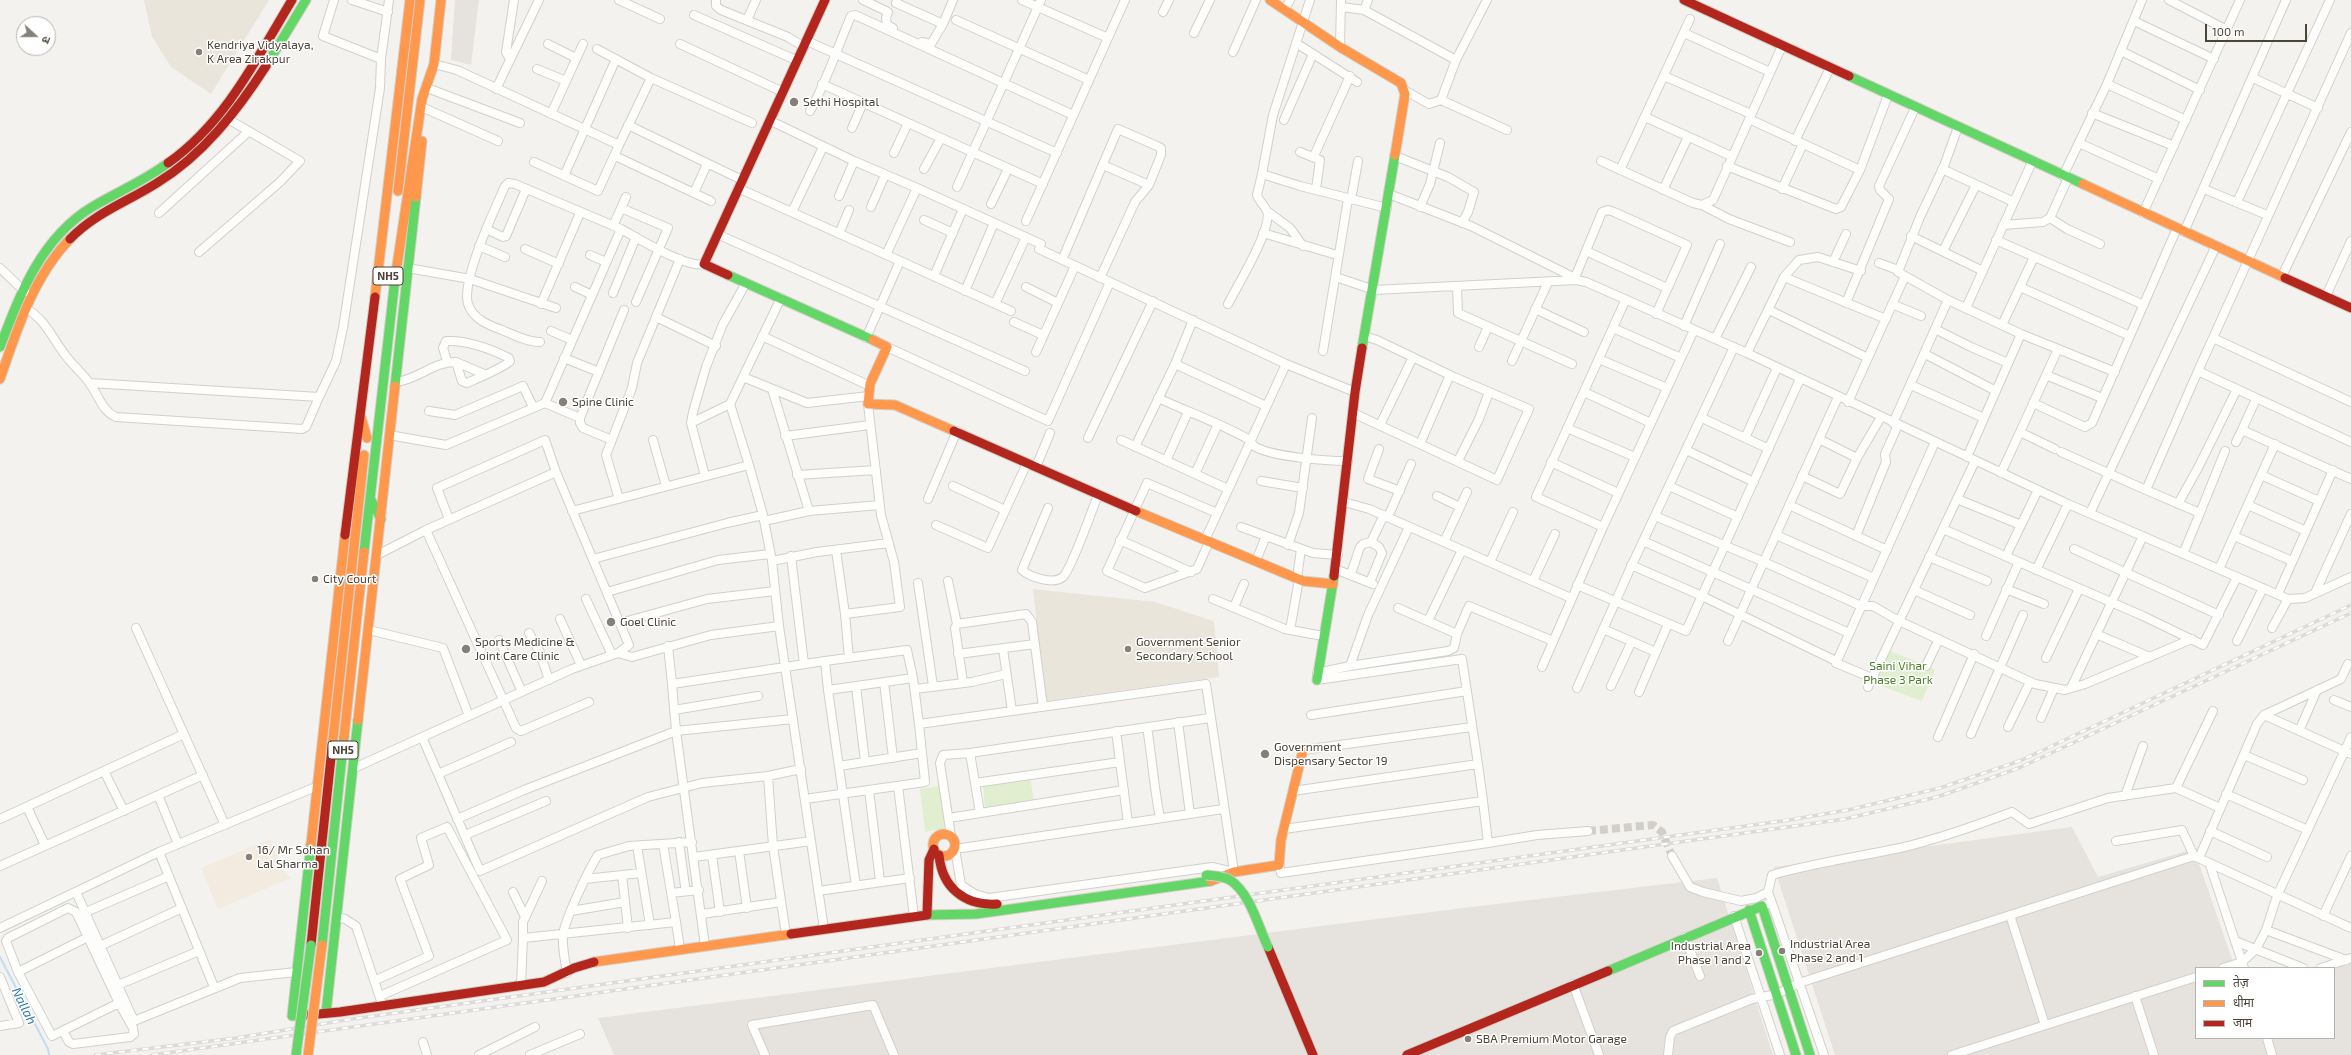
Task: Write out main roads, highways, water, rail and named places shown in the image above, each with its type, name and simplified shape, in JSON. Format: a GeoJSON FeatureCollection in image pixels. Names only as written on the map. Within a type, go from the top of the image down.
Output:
{"type":"FeatureCollection","features":[{"type":"Feature","properties":{"kind":"main road"},"geometry":{"type":"LineString","coordinates":[[0,347],[22,289],[35,264],[64,229],[91,208],[171,163],[203,133],[236,91],[292,0]]}},
{"type":"Feature","properties":{"kind":"main road"},"geometry":{"type":"LineString","coordinates":[[0,379],[30,298],[45,268],[77,232],[101,214],[152,186],[171,173],[203,146],[229,119],[248,93],[306,0]]}},
{"type":"Feature","properties":{"kind":"main road"},"geometry":{"type":"LineString","coordinates":[[410,0],[361,418],[351,484],[292,1016],[326,1013],[381,1001],[544,982],[602,960],[927,915],[976,914],[1131,893],[1213,881],[1234,872],[1279,865],[1284,829],[1303,750]]}},
{"type":"Feature","properties":{"kind":"main road","name":"NH5"},"geometry":{"type":"LineString","coordinates":[[296,1055],[311,945],[352,552],[372,409],[420,0]]}},
{"type":"Feature","properties":{"kind":"main road","name":"NH5"},"geometry":{"type":"LineString","coordinates":[[308,1055],[323,937],[370,498],[399,246],[423,104],[434,64],[441,0]]}},
{"type":"Feature","properties":{"kind":"main road"},"geometry":{"type":"LineString","coordinates":[[825,0],[771,121],[740,184],[704,264],[887,347],[870,386],[868,400],[895,405],[957,431],[1098,495],[1298,578],[1333,584]]}},
{"type":"Feature","properties":{"kind":"main road"},"geometry":{"type":"LineString","coordinates":[[1270,0],[1340,47],[1401,83],[1404,90],[1374,290],[1364,336],[1355,392],[1338,555],[1317,677]]}},
{"type":"Feature","properties":{"kind":"main road"},"geometry":{"type":"LineString","coordinates":[[1684,0],[1915,108],[2351,308]]}},
{"type":"Feature","properties":{"kind":"main road"},"geometry":{"type":"LineString","coordinates":[[326,1013],[352,769],[369,630],[389,435],[420,168],[423,104]]}},
{"type":"Feature","properties":{"kind":"main road"},"geometry":{"type":"LineString","coordinates":[[221,111],[229,119]]}},
{"type":"Feature","properties":{"kind":"main road"},"geometry":{"type":"LineString","coordinates":[[3,338],[14,341]]}},
{"type":"Feature","properties":{"kind":"main road"},"geometry":{"type":"LineString","coordinates":[[361,418],[367,438]]}},
{"type":"Feature","properties":{"kind":"main road"},"geometry":{"type":"LineString","coordinates":[[370,498],[381,519]]}},
{"type":"Feature","properties":{"kind":"main road"},"geometry":{"type":"LineString","coordinates":[[936,852],[950,854],[954,848],[955,841],[951,836],[944,833],[937,836],[933,842],[939,866],[949,886],[957,894],[968,900],[988,906],[1206,875],[1218,876],[1231,880],[1238,888],[1268,947],[1313,1055]]}},
{"type":"Feature","properties":{"kind":"main road"},"geometry":{"type":"LineString","coordinates":[[927,915],[929,860],[936,852]]}},
{"type":"Feature","properties":{"kind":"main road"},"geometry":{"type":"LineString","coordinates":[[1407,1055],[1734,916],[1762,906],[1810,1055]]}},
{"type":"Feature","properties":{"kind":"main road"},"geometry":{"type":"LineString","coordinates":[[1750,910],[1796,1055]]}},
{"type":"Feature","properties":{"kind":"waterway","name":"Nallah"},"geometry":{"type":"LineString","coordinates":[[0,957],[48,1049],[49,1055]]}},
{"type":"Feature","properties":{"kind":"tunnel"},"geometry":{"type":"LineString","coordinates":[[1588,831],[1653,825],[1662,832],[1672,856]]}},
{"type":"Feature","properties":{"kind":"railway"},"geometry":{"type":"LineString","coordinates":[[95,1055],[236,1038],[352,1019],[1789,820],[1848,810],[1940,788],[2022,760],[2351,605]]}},
{"type":"Feature","properties":{"kind":"railway"},"geometry":{"type":"LineString","coordinates":[[152,1055],[1845,819],[1937,797],[2019,768],[2351,613]]}},
{"type":"Feature","properties":{"kind":"place","name":"Kendriya Vidyalaya, K Area Zirakpur"},"geometry":{"type":"Point","coordinates":[199,52]}},
{"type":"Feature","properties":{"kind":"place","name":"Sethi Hospital"},"geometry":{"type":"Point","coordinates":[794,102]}},
{"type":"Feature","properties":{"kind":"place","name":"Spine Clinic"},"geometry":{"type":"Point","coordinates":[563,402]}},
{"type":"Feature","properties":{"kind":"place","name":"City Court"},"geometry":{"type":"Point","coordinates":[315,579]}},
{"type":"Feature","properties":{"kind":"place","name":"Goel Clinic"},"geometry":{"type":"Point","coordinates":[611,622]}},
{"type":"Feature","properties":{"kind":"place","name":"Sports Medicine & Joint Care Clinic"},"geometry":{"type":"Point","coordinates":[466,649]}},
{"type":"Feature","properties":{"kind":"place","name":"Government Senior Secondary School"},"geometry":{"type":"Point","coordinates":[1128,649]}},
{"type":"Feature","properties":{"kind":"place","name":"Government Dispensary Sector 19"},"geometry":{"type":"Point","coordinates":[1265,754]}},
{"type":"Feature","properties":{"kind":"place","name":"16/ Mr Sohan Lal Sharma"},"geometry":{"type":"Point","coordinates":[249,857]}},
{"type":"Feature","properties":{"kind":"place","name":"Industrial Area Phase 2 and 1"},"geometry":{"type":"Point","coordinates":[1782,951]}},
{"type":"Feature","properties":{"kind":"place","name":"Industrial Area Phase 1 and 2"},"geometry":{"type":"Point","coordinates":[1759,953]}},
{"type":"Feature","properties":{"kind":"place","name":"SBA Premium Motor Garage"},"geometry":{"type":"Point","coordinates":[1468,1039]}},
{"type":"Feature","properties":{"kind":"park label","name":"Saini Vihar Phase 3 Park"},"geometry":{"type":"Point","coordinates":[1898,673]}}]}
